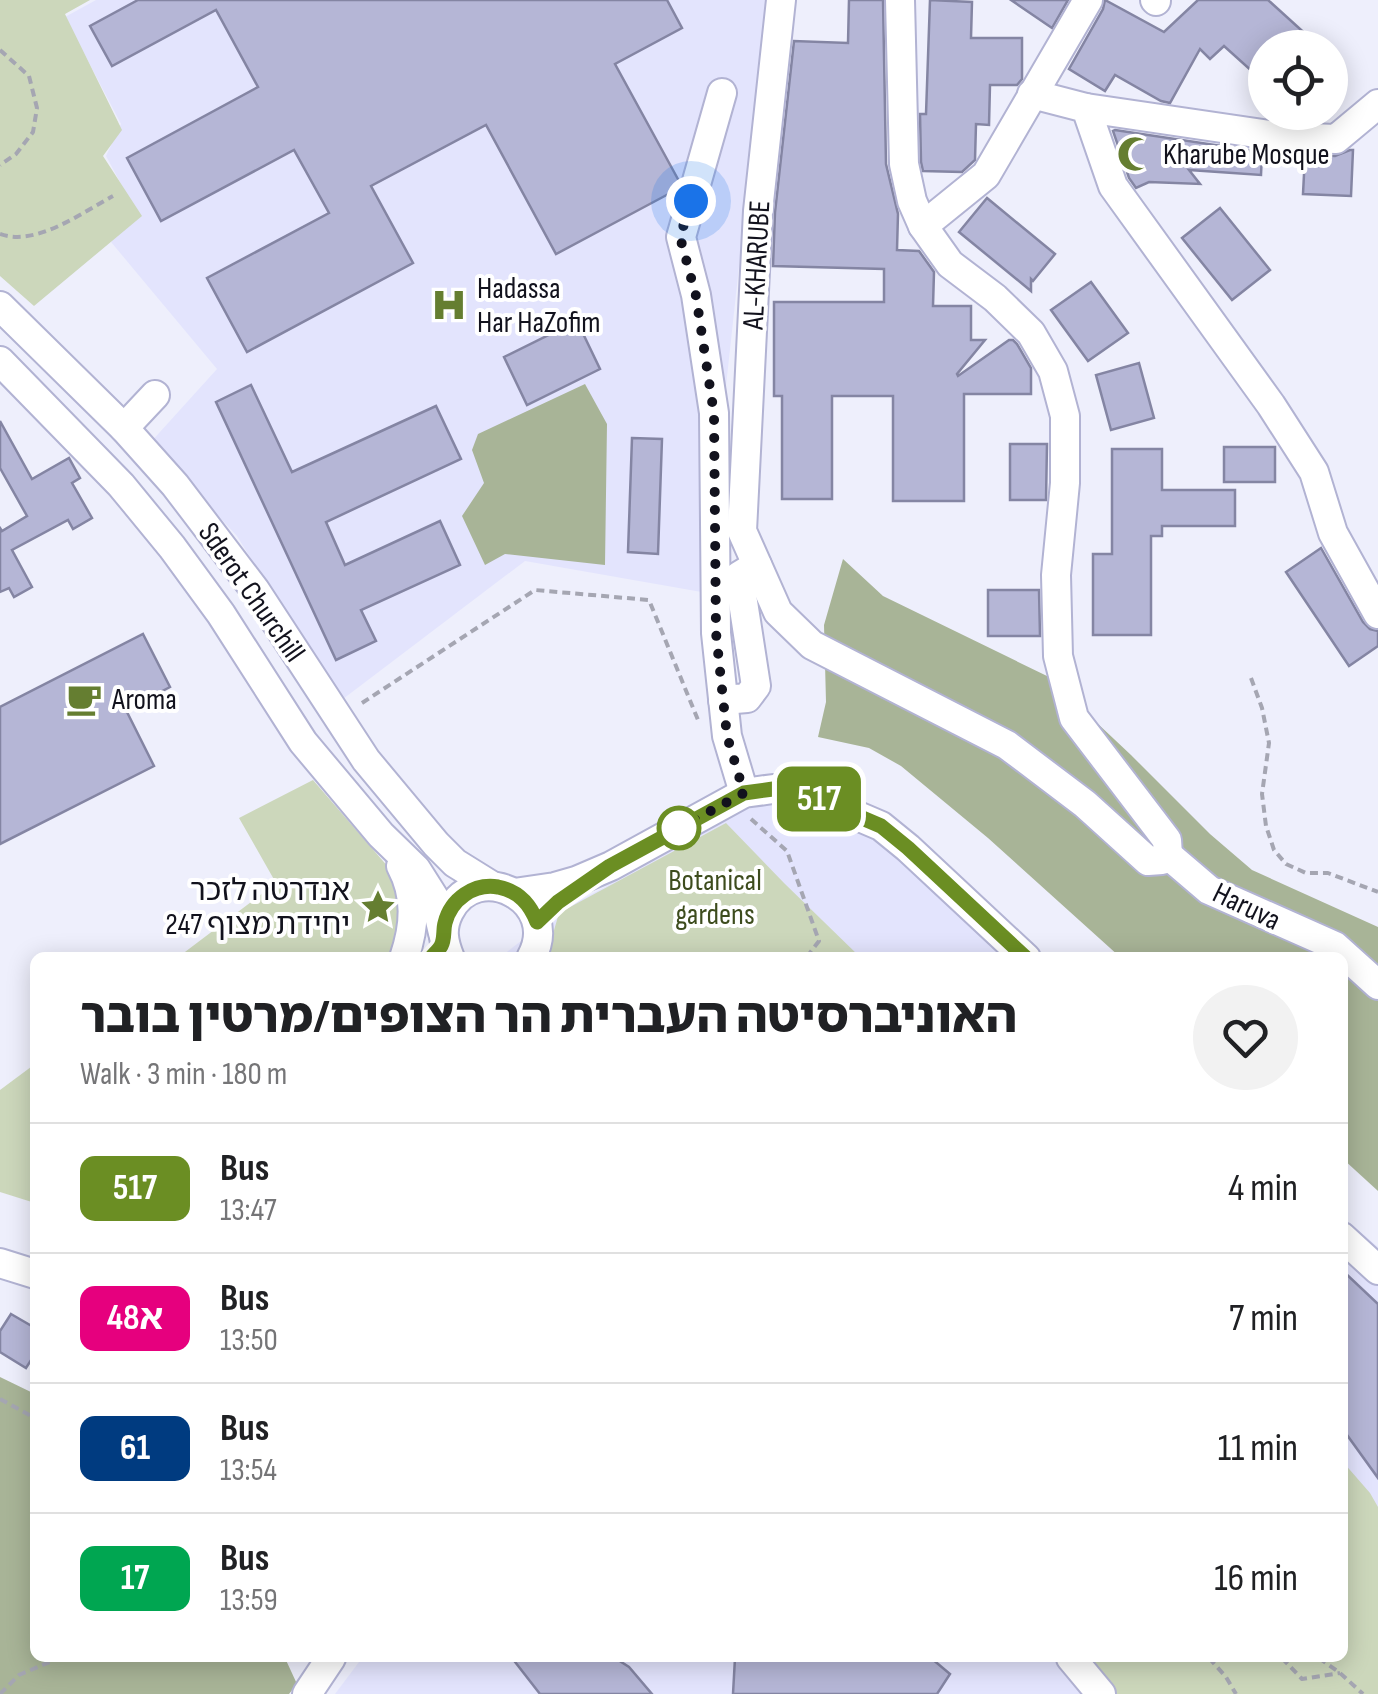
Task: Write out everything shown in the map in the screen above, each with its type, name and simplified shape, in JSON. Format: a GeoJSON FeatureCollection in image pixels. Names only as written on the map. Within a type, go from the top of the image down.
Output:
{"type":"FeatureCollection","features":[{"type":"Feature","properties":{"kind":"street","name":"AL-KHARUBE"},"geometry":{"type":"LineString","coordinates":[[757,565],[742,531],[758,210],[780,0]]}},
{"type":"Feature","properties":{"kind":"street"},"geometry":{"type":"LineString","coordinates":[[723,700],[747,698],[756,686],[739,576],[757,565],[778,612],[812,644],[1006,745],[1085,804],[1148,861],[1168,856],[1168,840],[1074,718],[1058,656],[1056,574],[1065,416],[1052,372],[1032,334],[950,264],[912,201],[904,164],[900,0]]}},
{"type":"Feature","properties":{"kind":"street"},"geometry":{"type":"LineString","coordinates":[[924,226],[986,175],[1088,0]]}},
{"type":"Feature","properties":{"kind":"street"},"geometry":{"type":"LineString","coordinates":[[722,93],[680,237],[696,296],[714,414],[716,633],[737,796]]}},
{"type":"Feature","properties":{"kind":"street"},"geometry":{"type":"LineString","coordinates":[[1032,94],[1086,108],[1283,138],[1336,139],[1378,104]]}},
{"type":"Feature","properties":{"kind":"street"},"geometry":{"type":"LineString","coordinates":[[1086,108],[1113,186],[1314,472],[1333,533],[1378,614]]}},
{"type":"Feature","properties":{"kind":"street","name":"Sderot Churchill"},"geometry":{"type":"LineString","coordinates":[[0,306],[176,485],[255,590],[366,760],[426,833],[455,863],[522,897],[537,922]]}},
{"type":"Feature","properties":{"kind":"street","name":"Sderot Churchill"},"geometry":{"type":"LineString","coordinates":[[0,361],[120,485],[172,547],[304,742],[381,835],[416,869],[434,900],[442,948]]}},
{"type":"Feature","properties":{"kind":"street"},"geometry":{"type":"LineString","coordinates":[[124,428],[155,395]]}},
{"type":"Feature","properties":{"kind":"street"},"geometry":{"type":"LineString","coordinates":[[442,948],[446,918],[464,894],[477,888],[555,887],[576,881],[737,796],[773,789],[799,791],[881,826],[1020,952]]}},
{"type":"Feature","properties":{"kind":"street"},"geometry":{"type":"LineString","coordinates":[[381,835],[411,889],[413,922],[406,952]]}},
{"type":"Feature","properties":{"kind":"street","name":"Haruva"},"geometry":{"type":"LineString","coordinates":[[1168,856],[1209,890],[1342,952]]}},
{"type":"Feature","properties":{"kind":"street"},"geometry":{"type":"LineString","coordinates":[[533,952],[537,922],[558,902],[610,866]]}},
{"type":"Feature","properties":{"kind":"street","name":"Haruva"},"geometry":{"type":"LineString","coordinates":[[1348,958],[1378,985]]}},
{"type":"Feature","properties":{"kind":"street"},"geometry":{"type":"LineString","coordinates":[[1348,1243],[1378,1270]]}},
{"type":"Feature","properties":{"kind":"street"},"geometry":{"type":"LineString","coordinates":[[0,1262],[30,1272]]}},
{"type":"Feature","properties":{"kind":"street"},"geometry":{"type":"LineString","coordinates":[[307,1694],[328,1662]]}},
{"type":"Feature","properties":{"kind":"street"},"geometry":{"type":"LineString","coordinates":[[1074,1662],[1101,1694]]}},
{"type":"Feature","properties":{"kind":"path"},"geometry":{"type":"LineString","coordinates":[[0,50],[29,76],[37,108],[33,132],[16,154],[0,166]]}},
{"type":"Feature","properties":{"kind":"path"},"geometry":{"type":"LineString","coordinates":[[0,234],[34,237],[112,196]]}},
{"type":"Feature","properties":{"kind":"path"},"geometry":{"type":"LineString","coordinates":[[338,719],[535,590],[649,600],[701,727]]}},
{"type":"Feature","properties":{"kind":"path"},"geometry":{"type":"LineString","coordinates":[[1251,678],[1269,743],[1262,794],[1274,850],[1286,864],[1306,873],[1328,873],[1378,892]]}},
{"type":"Feature","properties":{"kind":"path"},"geometry":{"type":"LineString","coordinates":[[737,796],[787,851],[819,941],[811,952]]}},
{"type":"Feature","properties":{"kind":"path"},"geometry":{"type":"LineString","coordinates":[[0,1399],[30,1415]]}},
{"type":"Feature","properties":{"kind":"path"},"geometry":{"type":"LineString","coordinates":[[0,1694],[19,1675],[50,1662]]}},
{"type":"Feature","properties":{"kind":"path"},"geometry":{"type":"LineString","coordinates":[[1212,1662],[1236,1694]]}},
{"type":"Feature","properties":{"kind":"path"},"geometry":{"type":"LineString","coordinates":[[1286,1662],[1302,1679],[1340,1673]]}},
{"type":"Feature","properties":{"kind":"path"},"geometry":{"type":"LineString","coordinates":[[1325,1662],[1363,1694]]}},
{"type":"Feature","properties":{"kind":"shaded area","name":"Hadassa Har HaZofim"},"geometry":{"type":"Polygon","coordinates":[[[96,0],[768,0],[721,432],[713,594],[525,561],[339,702],[237,536],[150,443],[217,369],[111,242],[135,210],[106,156],[121,124],[65,17],[96,0]]]}},
{"type":"Feature","properties":{"kind":"shaded area"},"geometry":{"type":"Polygon","coordinates":[[[790,800],[871,833],[1019,952],[507,952],[559,912],[747,809],[790,800]]]}},
{"type":"Feature","properties":{"kind":"shaded area"},"geometry":{"type":"Polygon","coordinates":[[[1348,1221],[1378,1247],[1378,1694],[335,1694],[359,1662],[1348,1662],[1348,1221]]]}},
{"type":"Feature","properties":{"kind":"green space"},"geometry":{"type":"Polygon","coordinates":[[[0,0],[90,0],[65,14],[122,130],[103,156],[142,216],[34,306],[0,276],[0,0]]]}},
{"type":"Feature","properties":{"kind":"green space"},"geometry":{"type":"Polygon","coordinates":[[[585,384],[607,424],[605,565],[505,554],[485,565],[462,516],[484,483],[472,450],[478,434],[585,384]]]}},
{"type":"Feature","properties":{"kind":"green space"},"geometry":{"type":"Polygon","coordinates":[[[843,559],[883,596],[1047,676],[1252,870],[1378,927],[1378,1191],[1348,1164],[1348,952],[1114,952],[901,766],[869,748],[818,737],[826,702],[824,625],[843,559]]]}},
{"type":"Feature","properties":{"kind":"green space"},"geometry":{"type":"Polygon","coordinates":[[[313,780],[408,890],[392,952],[185,952],[276,883],[239,818],[313,780]]]}},
{"type":"Feature","properties":{"kind":"green space","name":"Botanical gardens"},"geometry":{"type":"Polygon","coordinates":[[[726,823],[855,952],[548,952],[559,913],[726,823]]]}},
{"type":"Feature","properties":{"kind":"green space"},"geometry":{"type":"Polygon","coordinates":[[[30,1068],[30,1201],[0,1192],[0,1090],[30,1068]]]}},
{"type":"Feature","properties":{"kind":"green space"},"geometry":{"type":"Polygon","coordinates":[[[0,1377],[30,1392],[30,1662],[287,1662],[297,1684],[289,1694],[0,1694],[0,1377]]]}},
{"type":"Feature","properties":{"kind":"green space"},"geometry":{"type":"Polygon","coordinates":[[[1348,1468],[1370,1493],[1378,1507],[1378,1694],[1105,1694],[1079,1662],[1348,1662],[1348,1468]]]}},
{"type":"Feature","properties":{"kind":"building"},"geometry":{"type":"Polygon","coordinates":[[[138,0],[667,0],[682,28],[615,64],[679,181],[676,190],[556,254],[486,125],[371,186],[413,263],[247,352],[207,278],[329,213],[294,150],[161,221],[127,158],[258,87],[216,10],[112,66],[90,26],[138,0]]]}},
{"type":"Feature","properties":{"kind":"building"},"geometry":{"type":"Polygon","coordinates":[[[849,0],[883,0],[886,164],[898,214],[897,250],[919,251],[934,272],[933,306],[971,306],[971,340],[985,340],[957,374],[1009,340],[1017,344],[1031,368],[1031,394],[964,394],[964,501],[893,501],[893,396],[832,396],[832,499],[782,499],[782,396],[774,396],[774,302],[884,302],[884,269],[773,266],[775,212],[794,41],[848,43],[849,0]]]}},
{"type":"Feature","properties":{"kind":"building"},"geometry":{"type":"Polygon","coordinates":[[[930,0],[972,2],[971,38],[1022,38],[1022,79],[1017,85],[990,85],[989,125],[976,124],[975,160],[962,172],[923,171],[921,162],[920,114],[926,114],[930,0]]]}},
{"type":"Feature","properties":{"kind":"building"},"geometry":{"type":"Polygon","coordinates":[[[1011,0],[1068,0],[1052,28],[1011,0]]]}},
{"type":"Feature","properties":{"kind":"building"},"geometry":{"type":"Polygon","coordinates":[[[1105,0],[1164,32],[1198,0],[1268,0],[1301,30],[1248,30],[1248,68],[1224,46],[1210,59],[1200,49],[1170,103],[1115,75],[1105,91],[1069,69],[1105,0]]]}},
{"type":"Feature","properties":{"kind":"building"},"geometry":{"type":"Polygon","coordinates":[[[1115,130],[1262,152],[1261,175],[1189,170],[1200,184],[1149,182],[1136,188],[1129,178],[1115,130]]]}},
{"type":"Feature","properties":{"kind":"building"},"geometry":{"type":"Polygon","coordinates":[[[1350,150],[1351,196],[1303,194],[1305,155],[1335,156],[1350,150]]]}},
{"type":"Feature","properties":{"kind":"building"},"geometry":{"type":"Polygon","coordinates":[[[987,198],[1055,254],[1031,279],[1031,291],[959,232],[987,198]]]}},
{"type":"Feature","properties":{"kind":"building"},"geometry":{"type":"Polygon","coordinates":[[[1220,208],[1270,270],[1232,300],[1182,238],[1220,208]]]}},
{"type":"Feature","properties":{"kind":"building"},"geometry":{"type":"Polygon","coordinates":[[[1091,282],[1128,333],[1088,361],[1051,310],[1091,282]]]}},
{"type":"Feature","properties":{"kind":"building"},"geometry":{"type":"Polygon","coordinates":[[[577,321],[600,369],[527,405],[504,357],[577,321]]]}},
{"type":"Feature","properties":{"kind":"building"},"geometry":{"type":"Polygon","coordinates":[[[1139,363],[1154,418],[1111,430],[1096,375],[1139,363]]]}},
{"type":"Feature","properties":{"kind":"building"},"geometry":{"type":"Polygon","coordinates":[[[251,385],[292,472],[436,406],[461,459],[326,522],[345,565],[440,521],[460,565],[361,610],[376,641],[336,660],[216,402],[251,385]]]}},
{"type":"Feature","properties":{"kind":"building"},"geometry":{"type":"Polygon","coordinates":[[[0,421],[32,479],[69,458],[80,478],[72,483],[92,518],[73,529],[68,520],[12,550],[32,587],[14,597],[9,588],[0,592],[0,528],[2,531],[27,516],[0,468],[0,421]]]}},
{"type":"Feature","properties":{"kind":"building"},"geometry":{"type":"Polygon","coordinates":[[[632,438],[662,439],[658,554],[628,552],[632,438]]]}},
{"type":"Feature","properties":{"kind":"building"},"geometry":{"type":"Polygon","coordinates":[[[1010,444],[1047,444],[1046,500],[1010,500],[1010,444]]]}},
{"type":"Feature","properties":{"kind":"building"},"geometry":{"type":"Polygon","coordinates":[[[1224,447],[1275,447],[1275,482],[1224,482],[1224,447]]]}},
{"type":"Feature","properties":{"kind":"building"},"geometry":{"type":"Polygon","coordinates":[[[1112,449],[1162,449],[1162,490],[1235,490],[1235,526],[1162,526],[1162,536],[1151,536],[1151,635],[1093,635],[1093,554],[1112,554],[1112,449]]]}},
{"type":"Feature","properties":{"kind":"building"},"geometry":{"type":"Polygon","coordinates":[[[1321,548],[1363,622],[1378,631],[1378,646],[1349,666],[1286,572],[1321,548]]]}},
{"type":"Feature","properties":{"kind":"building"},"geometry":{"type":"Polygon","coordinates":[[[988,590],[1039,590],[1040,636],[988,636],[988,590]]]}},
{"type":"Feature","properties":{"kind":"building"},"geometry":{"type":"Polygon","coordinates":[[[143,634],[170,687],[126,710],[154,766],[0,844],[0,707],[143,634]]]}},
{"type":"Feature","properties":{"kind":"building"},"geometry":{"type":"Polygon","coordinates":[[[1348,1276],[1378,1304],[1378,1478],[1348,1436],[1348,1276]]]}},
{"type":"Feature","properties":{"kind":"building"},"geometry":{"type":"Polygon","coordinates":[[[11,1314],[30,1325],[30,1362],[26,1368],[0,1352],[0,1331],[11,1314]]]}},
{"type":"Feature","properties":{"kind":"building"},"geometry":{"type":"Polygon","coordinates":[[[515,1662],[621,1662],[652,1694],[540,1694],[515,1662]]]}},
{"type":"Feature","properties":{"kind":"building"},"geometry":{"type":"Polygon","coordinates":[[[735,1662],[936,1662],[950,1674],[937,1694],[733,1694],[735,1662]]]}},
{"type":"Feature","properties":{"kind":"bus line","name":"517"},"geometry":{"type":"LineString","coordinates":[[436,952],[444,943],[446,918],[452,905],[464,894],[492,886],[508,889],[522,897],[537,922],[558,902],[610,866],[744,793],[773,789],[799,791],[881,826],[1020,952]]}},
{"type":"Feature","properties":{"kind":"place","name":"Kharube Mosque"},"geometry":{"type":"Point","coordinates":[1135,154]}},
{"type":"Feature","properties":{"kind":"place","name":"Hadassa Har HaZofim"},"geometry":{"type":"Point","coordinates":[449,305]}},
{"type":"Feature","properties":{"kind":"place","name":"Aroma"},"geometry":{"type":"Point","coordinates":[84,699]}},
{"type":"Feature","properties":{"kind":"place","name":"אנדרטה לזכר יחידת מצוף 247"},"geometry":{"type":"Point","coordinates":[378,907]}},
{"type":"Feature","properties":{"kind":"route"},"geometry":{"type":"LineString","coordinates":[[679,828],[744,793],[727,736],[716,633],[714,414],[696,296],[680,237],[691,201]]}}]}
